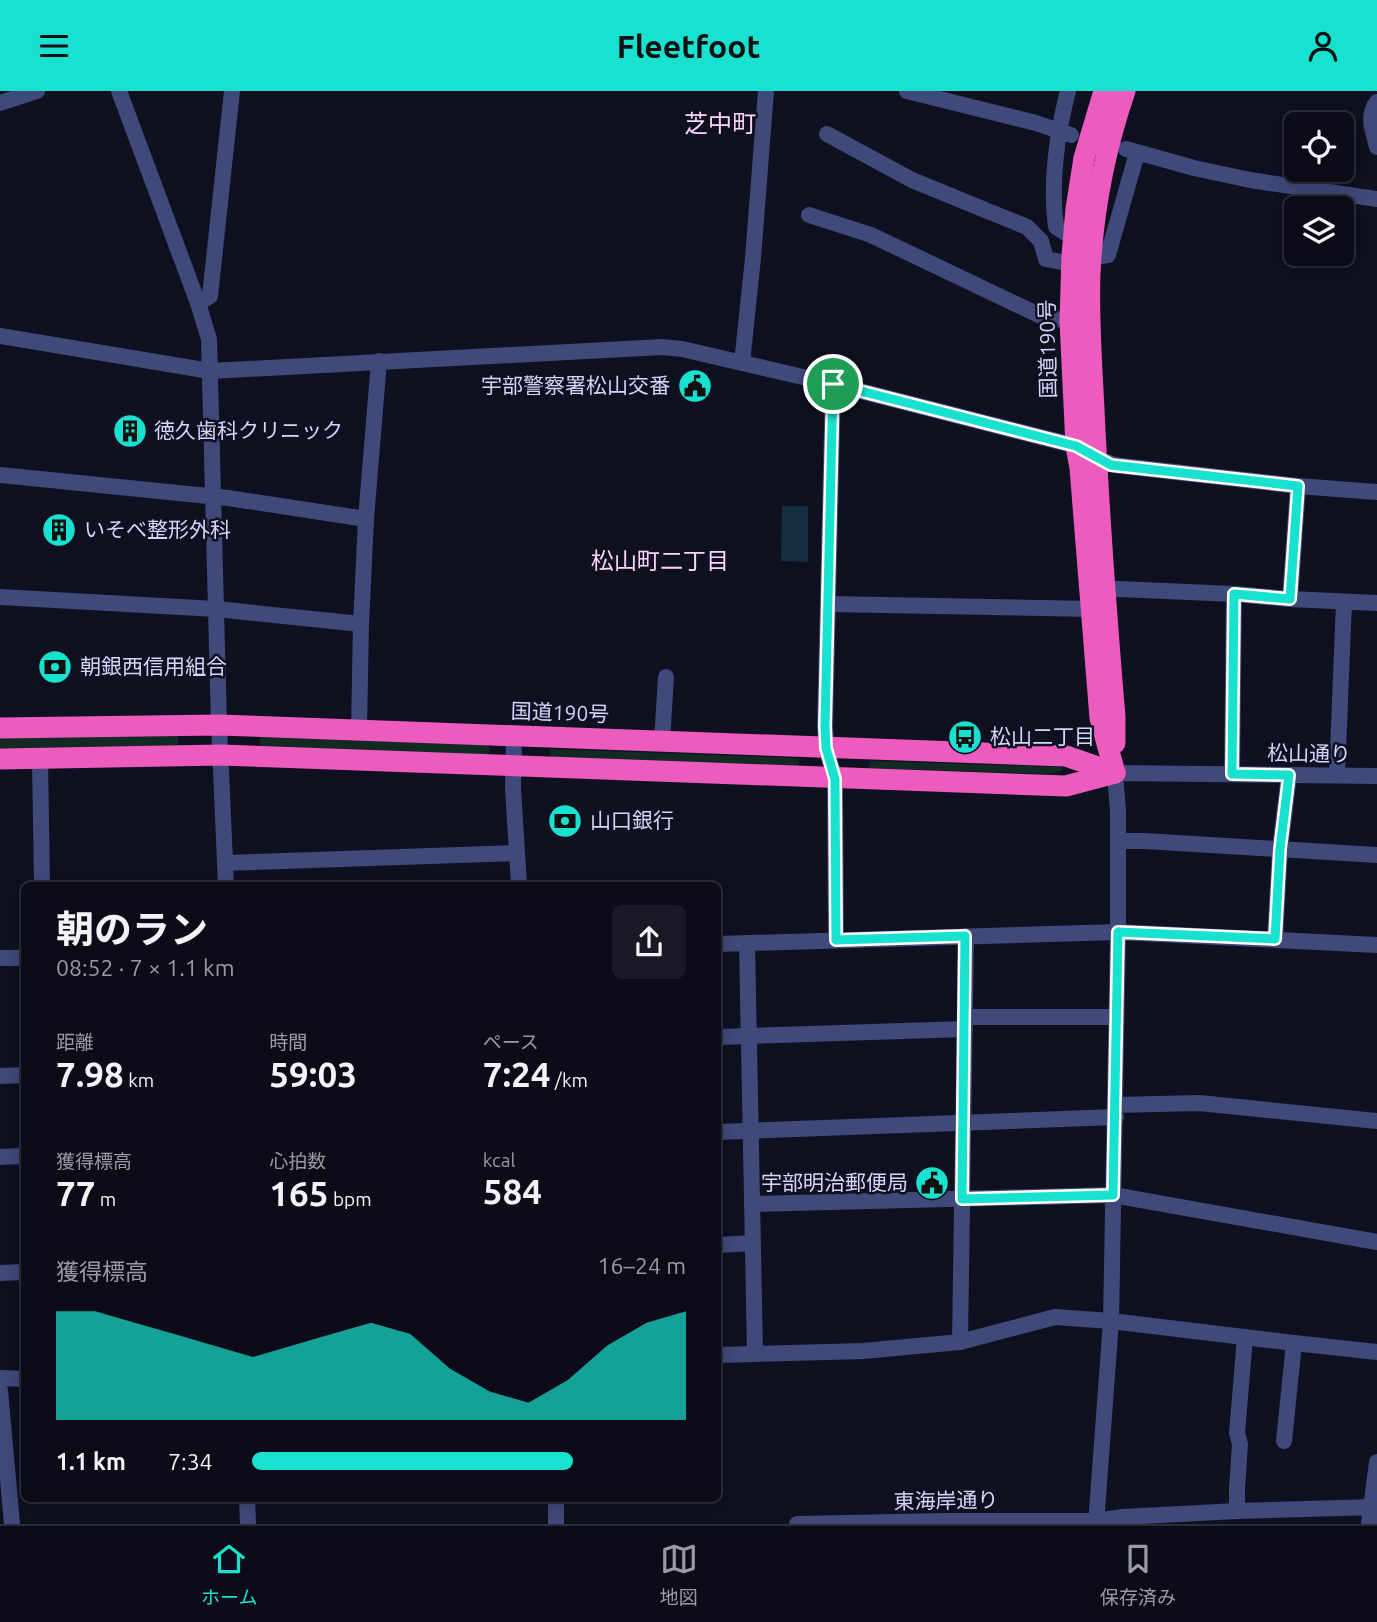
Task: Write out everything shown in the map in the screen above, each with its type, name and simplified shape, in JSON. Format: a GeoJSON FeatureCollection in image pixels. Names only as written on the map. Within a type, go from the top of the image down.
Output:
{"type":"FeatureCollection","features":[{"type":"Feature","properties":{"kind":"highway","name":"国道190号"},"geometry":{"type":"LineString","coordinates":[[1104,91],[1084,157],[1074,238],[1082,261],[1091,345],[1097,458],[1095,595],[1100,718],[1115,773]]}},
{"type":"Feature","properties":{"kind":"highway","name":"国道190号"},"geometry":{"type":"LineString","coordinates":[[1095,595],[1076,446],[1070,321],[1082,261],[1095,225],[1114,121],[1125,91]]}},
{"type":"Feature","properties":{"kind":"highway","name":"国道190号"},"geometry":{"type":"LineString","coordinates":[[0,728],[219,725],[1066,756],[1115,773]]}},
{"type":"Feature","properties":{"kind":"highway"},"geometry":{"type":"LineString","coordinates":[[0,759],[221,755],[1066,786],[1115,773]]}},
{"type":"Feature","properties":{"kind":"street"},"geometry":{"type":"LineString","coordinates":[[0,103],[37,91]]}},
{"type":"Feature","properties":{"kind":"street"},"geometry":{"type":"LineString","coordinates":[[119,91],[209,339],[226,882]]}},
{"type":"Feature","properties":{"kind":"street"},"geometry":{"type":"LineString","coordinates":[[198,303],[210,296],[232,91]]}},
{"type":"Feature","properties":{"kind":"street"},"geometry":{"type":"LineString","coordinates":[[742,363],[766,91]]}},
{"type":"Feature","properties":{"kind":"street"},"geometry":{"type":"LineString","coordinates":[[907,91],[1036,123],[1065,133]]}},
{"type":"Feature","properties":{"kind":"street"},"geometry":{"type":"LineString","coordinates":[[1068,91],[1065,133],[1053,202],[1056,227],[1074,238]]}},
{"type":"Feature","properties":{"kind":"street"},"geometry":{"type":"LineString","coordinates":[[1377,102],[1371,109],[1370,117],[1377,147]]}},
{"type":"Feature","properties":{"kind":"street"},"geometry":{"type":"LineString","coordinates":[[827,134],[912,180],[1027,227],[1041,241],[1046,259],[1082,261],[1108,255],[1131,151],[1250,180],[1377,199]]}},
{"type":"Feature","properties":{"kind":"street"},"geometry":{"type":"LineString","coordinates":[[809,215],[871,235],[1044,317],[1070,321]]}},
{"type":"Feature","properties":{"kind":"street"},"geometry":{"type":"LineString","coordinates":[[0,337],[210,371],[662,347],[682,349],[833,384],[1076,446],[1114,465],[1377,492]]}},
{"type":"Feature","properties":{"kind":"street"},"geometry":{"type":"LineString","coordinates":[[359,730],[366,519],[379,361]]}},
{"type":"Feature","properties":{"kind":"street"},"geometry":{"type":"LineString","coordinates":[[833,384],[826,748],[835,779],[836,940]]}},
{"type":"Feature","properties":{"kind":"street"},"geometry":{"type":"LineString","coordinates":[[0,475],[212,496],[366,519]]}},
{"type":"Feature","properties":{"kind":"street"},"geometry":{"type":"LineString","coordinates":[[1290,599],[1298,486]]}},
{"type":"Feature","properties":{"kind":"street"},"geometry":{"type":"LineString","coordinates":[[828,604],[1095,595],[1234,594],[1377,603]]}},
{"type":"Feature","properties":{"kind":"street"},"geometry":{"type":"LineString","coordinates":[[1232,774],[1234,594]]}},
{"type":"Feature","properties":{"kind":"street"},"geometry":{"type":"LineString","coordinates":[[0,597],[216,609],[361,624]]}},
{"type":"Feature","properties":{"kind":"street"},"geometry":{"type":"LineString","coordinates":[[1337,775],[1344,602]]}},
{"type":"Feature","properties":{"kind":"street"},"geometry":{"type":"LineString","coordinates":[[662,741],[666,677]]}},
{"type":"Feature","properties":{"kind":"street"},"geometry":{"type":"LineString","coordinates":[[514,736],[513,788],[519,882]]}},
{"type":"Feature","properties":{"kind":"street"},"geometry":{"type":"LineString","coordinates":[[40,759],[41,882]]}},
{"type":"Feature","properties":{"kind":"street"},"geometry":{"type":"LineString","coordinates":[[1097,1523],[1111,1321],[1118,932],[1115,773]]}},
{"type":"Feature","properties":{"kind":"street","name":"松山通り"},"geometry":{"type":"LineString","coordinates":[[1115,773],[1377,776]]}},
{"type":"Feature","properties":{"kind":"street"},"geometry":{"type":"LineString","coordinates":[[1275,939],[1280,849],[1289,775]]}},
{"type":"Feature","properties":{"kind":"street"},"geometry":{"type":"LineString","coordinates":[[1118,841],[1377,855]]}},
{"type":"Feature","properties":{"kind":"street"},"geometry":{"type":"LineString","coordinates":[[225,863],[516,853]]}},
{"type":"Feature","properties":{"kind":"street"},"geometry":{"type":"LineString","coordinates":[[721,944],[1118,932],[1377,945]]}},
{"type":"Feature","properties":{"kind":"street"},"geometry":{"type":"LineString","coordinates":[[960,1342],[965,936]]}},
{"type":"Feature","properties":{"kind":"street"},"geometry":{"type":"LineString","coordinates":[[747,943],[755,1353]]}},
{"type":"Feature","properties":{"kind":"street"},"geometry":{"type":"LineString","coordinates":[[0,958],[21,958]]}},
{"type":"Feature","properties":{"kind":"street"},"geometry":{"type":"LineString","coordinates":[[721,1037],[1116,1017]]}},
{"type":"Feature","properties":{"kind":"street"},"geometry":{"type":"LineString","coordinates":[[0,1076],[21,1075]]}},
{"type":"Feature","properties":{"kind":"street"},"geometry":{"type":"LineString","coordinates":[[721,1132],[962,1123],[1199,1103],[1377,1121]]}},
{"type":"Feature","properties":{"kind":"street"},"geometry":{"type":"LineString","coordinates":[[0,1157],[21,1156]]}},
{"type":"Feature","properties":{"kind":"street"},"geometry":{"type":"LineString","coordinates":[[752,1205],[1113,1195],[1377,1242]]}},
{"type":"Feature","properties":{"kind":"street"},"geometry":{"type":"LineString","coordinates":[[721,1245],[752,1243]]}},
{"type":"Feature","properties":{"kind":"street"},"geometry":{"type":"LineString","coordinates":[[0,1273],[21,1272]]}},
{"type":"Feature","properties":{"kind":"street"},"geometry":{"type":"LineString","coordinates":[[721,1355],[863,1351],[960,1342],[1055,1317],[1377,1352]]}},
{"type":"Feature","properties":{"kind":"street"},"geometry":{"type":"LineString","coordinates":[[1237,1511],[1240,1444],[1237,1433],[1245,1337]]}},
{"type":"Feature","properties":{"kind":"street"},"geometry":{"type":"LineString","coordinates":[[1284,1441],[1294,1343]]}},
{"type":"Feature","properties":{"kind":"street"},"geometry":{"type":"LineString","coordinates":[[0,1378],[21,1379]]}},
{"type":"Feature","properties":{"kind":"street"},"geometry":{"type":"LineString","coordinates":[[0,1390],[12,1524]]}},
{"type":"Feature","properties":{"kind":"street"},"geometry":{"type":"LineString","coordinates":[[1372,1513],[1377,1462]]}},
{"type":"Feature","properties":{"kind":"street"},"geometry":{"type":"LineString","coordinates":[[247,1502],[248,1524]]}},
{"type":"Feature","properties":{"kind":"street"},"geometry":{"type":"LineString","coordinates":[[556,1502],[556,1524]]}},
{"type":"Feature","properties":{"kind":"street","name":"東海岸通り"},"geometry":{"type":"LineString","coordinates":[[797,1524],[946,1521],[1097,1523],[1123,1517],[1237,1511],[1372,1513]]}},
{"type":"Feature","properties":{"kind":"green space"},"geometry":{"type":"Polygon","coordinates":[[[178,736],[178,746],[0,748],[0,738],[178,736]]]}},
{"type":"Feature","properties":{"kind":"green space"},"geometry":{"type":"Polygon","coordinates":[[[260,737],[490,747],[486,755],[260,747],[260,737]]]}},
{"type":"Feature","properties":{"kind":"green space"},"geometry":{"type":"Polygon","coordinates":[[[550,749],[799,758],[799,768],[550,758],[550,749]]]}},
{"type":"Feature","properties":{"kind":"green space"},"geometry":{"type":"Polygon","coordinates":[[[870,761],[1062,767],[1062,771],[1047,774],[869,768],[870,761]]]}},
{"type":"Feature","properties":{"kind":"water"},"geometry":{"type":"Polygon","coordinates":[[[782,506],[808,506],[808,562],[781,561],[782,506]]]}},
{"type":"Feature","properties":{"kind":"place","name":"宇部警察署松山交番"},"geometry":{"type":"Point","coordinates":[695,386]}},
{"type":"Feature","properties":{"kind":"place","name":"徳久歯科クリニック"},"geometry":{"type":"Point","coordinates":[130,431]}},
{"type":"Feature","properties":{"kind":"place","name":"いそべ整形外科"},"geometry":{"type":"Point","coordinates":[59,530]}},
{"type":"Feature","properties":{"kind":"place","name":"朝銀西信用組合"},"geometry":{"type":"Point","coordinates":[55,667]}},
{"type":"Feature","properties":{"kind":"place","name":"松山二丁目"},"geometry":{"type":"Point","coordinates":[965,737]}},
{"type":"Feature","properties":{"kind":"place","name":"山口銀行"},"geometry":{"type":"Point","coordinates":[565,821]}},
{"type":"Feature","properties":{"kind":"place","name":"宇部明治郵便局"},"geometry":{"type":"Point","coordinates":[932,1183]}},
{"type":"Feature","properties":{"kind":"district","name":"芝中町"},"geometry":{"type":"Point","coordinates":[720,124]}},
{"type":"Feature","properties":{"kind":"district","name":"松山町二丁目"},"geometry":{"type":"Point","coordinates":[660,561]}},
{"type":"Feature","properties":{"kind":"route"},"geometry":{"type":"LineString","coordinates":[[833,384],[1076,446],[1111,465],[1298,486],[1290,599],[1234,594],[1232,774],[1289,775],[1280,849],[1275,939],[1118,932],[1113,1195],[962,1199],[965,936],[836,940],[835,779],[826,748],[825,726],[833,384]]}}]}
